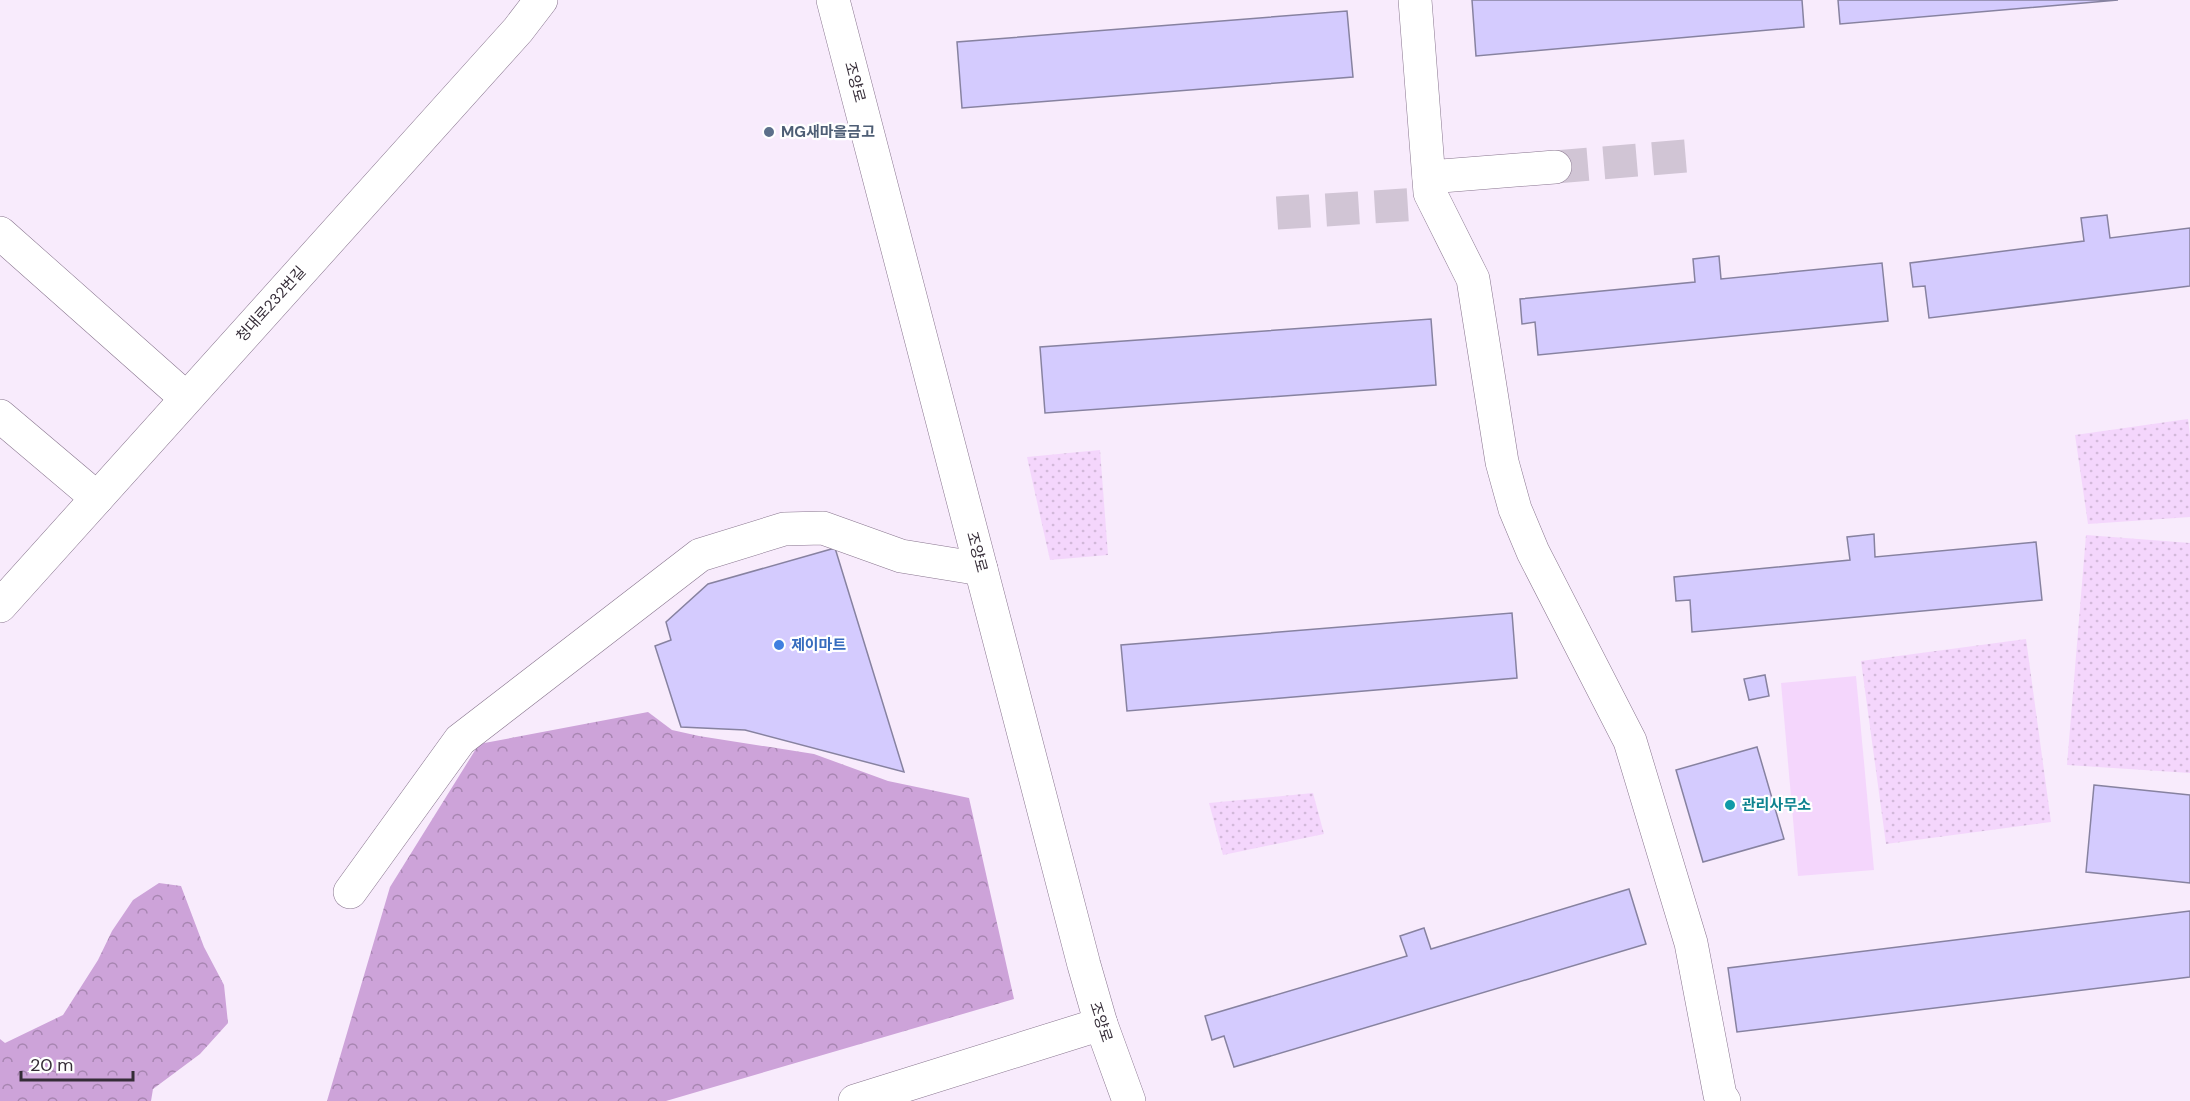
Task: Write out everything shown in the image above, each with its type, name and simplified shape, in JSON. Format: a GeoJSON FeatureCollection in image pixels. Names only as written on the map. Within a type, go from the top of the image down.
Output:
{"type":"FeatureCollection","features":[{"type":"Feature","properties":{"kind":"street","name":"청대로232번길"},"geometry":{"type":"LineString","coordinates":[[0,606],[518,30],[541,0]]}},
{"type":"Feature","properties":{"kind":"street","name":"조양로"},"geometry":{"type":"LineString","coordinates":[[833,0],[1084,965],[1101,1024],[1129,1101]]}},
{"type":"Feature","properties":{"kind":"street"},"geometry":{"type":"LineString","coordinates":[[1415,0],[1430,193],[1473,279],[1502,462],[1515,509],[1533,552],[1630,741],[1690,943],[1720,1095],[1724,1101]]}},
{"type":"Feature","properties":{"kind":"street"},"geometry":{"type":"LineString","coordinates":[[1429,177],[1555,167]]}},
{"type":"Feature","properties":{"kind":"street"},"geometry":{"type":"LineString","coordinates":[[0,233],[186,398]]}},
{"type":"Feature","properties":{"kind":"street"},"geometry":{"type":"LineString","coordinates":[[0,416],[97,498]]}},
{"type":"Feature","properties":{"kind":"street"},"geometry":{"type":"LineString","coordinates":[[350,892],[460,740],[700,555],[784,529],[823,528],[901,556],[981,569]]}},
{"type":"Feature","properties":{"kind":"street"},"geometry":{"type":"LineString","coordinates":[[855,1101],[1101,1024]]}},
{"type":"Feature","properties":{"kind":"shaded area"},"geometry":{"type":"Polygon","coordinates":[[[2188,419],[2190,517],[2088,524],[2075,435],[2188,419]]]}},
{"type":"Feature","properties":{"kind":"shaded area"},"geometry":{"type":"Polygon","coordinates":[[[1100,450],[1108,555],[1050,560],[1027,457],[1100,450]]]}},
{"type":"Feature","properties":{"kind":"shaded area"},"geometry":{"type":"Polygon","coordinates":[[[2086,535],[2190,543],[2190,773],[2067,765],[2086,535]]]}},
{"type":"Feature","properties":{"kind":"shaded area"},"geometry":{"type":"Polygon","coordinates":[[[2026,639],[2051,822],[1886,844],[1861,661],[2026,639]]]}},
{"type":"Feature","properties":{"kind":"shaded area"},"geometry":{"type":"Polygon","coordinates":[[[1856,676],[1874,870],[1798,876],[1781,683],[1856,676]]]}},
{"type":"Feature","properties":{"kind":"shaded area"},"geometry":{"type":"Polygon","coordinates":[[[1313,793],[1324,834],[1223,855],[1209,803],[1313,793]]]}},
{"type":"Feature","properties":{"kind":"green space"},"geometry":{"type":"Polygon","coordinates":[[[648,712],[672,730],[814,754],[888,781],[969,798],[1014,999],[666,1101],[327,1101],[390,887],[479,744],[648,712]]]}},
{"type":"Feature","properties":{"kind":"green space"},"geometry":{"type":"Polygon","coordinates":[[[159,883],[181,886],[204,947],[224,985],[228,1023],[200,1054],[153,1089],[151,1101],[0,1101],[0,1039],[5,1043],[63,1015],[98,960],[112,931],[133,900],[159,883]]]}},
{"type":"Feature","properties":{"kind":"building"},"geometry":{"type":"Polygon","coordinates":[[[1472,0],[1802,0],[1804,27],[1476,56],[1472,0]]]}},
{"type":"Feature","properties":{"kind":"building"},"geometry":{"type":"Polygon","coordinates":[[[1838,0],[2118,0],[1840,24],[1838,0]]]}},
{"type":"Feature","properties":{"kind":"building"},"geometry":{"type":"Polygon","coordinates":[[[1347,11],[1353,77],[962,108],[957,42],[1347,11]]]}},
{"type":"Feature","properties":{"kind":"building"},"geometry":{"type":"Polygon","coordinates":[[[2107,215],[2110,238],[2190,228],[2190,286],[1929,318],[1925,286],[1913,287],[1910,263],[2084,241],[2081,218],[2107,215]]]}},
{"type":"Feature","properties":{"kind":"building"},"geometry":{"type":"Polygon","coordinates":[[[1719,256],[1721,279],[1882,263],[1888,321],[1538,355],[1535,322],[1522,324],[1520,299],[1695,282],[1693,259],[1719,256]]]}},
{"type":"Feature","properties":{"kind":"building"},"geometry":{"type":"Polygon","coordinates":[[[1431,319],[1436,385],[1045,413],[1040,347],[1431,319]]]}},
{"type":"Feature","properties":{"kind":"building"},"geometry":{"type":"Polygon","coordinates":[[[1874,534],[1875,557],[2036,542],[2042,600],[1692,632],[1690,600],[1676,601],[1674,577],[1850,560],[1847,537],[1874,534]]]}},
{"type":"Feature","properties":{"kind":"building"},"geometry":{"type":"Polygon","coordinates":[[[835,548],[904,772],[745,730],[681,727],[655,646],[671,640],[666,622],[708,584],[835,548]]]}},
{"type":"Feature","properties":{"kind":"building"},"geometry":{"type":"Polygon","coordinates":[[[1512,613],[1517,678],[1127,711],[1121,645],[1512,613]]]}},
{"type":"Feature","properties":{"kind":"building"},"geometry":{"type":"Polygon","coordinates":[[[1765,675],[1769,696],[1749,700],[1744,679],[1765,675]]]}},
{"type":"Feature","properties":{"kind":"building","name":"관리사무소"},"geometry":{"type":"Polygon","coordinates":[[[1757,747],[1784,839],[1703,862],[1676,770],[1757,747]]]}},
{"type":"Feature","properties":{"kind":"building"},"geometry":{"type":"Polygon","coordinates":[[[2094,785],[2190,795],[2190,883],[2086,872],[2094,785]]]}},
{"type":"Feature","properties":{"kind":"building"},"geometry":{"type":"Polygon","coordinates":[[[1629,889],[1646,944],[1234,1067],[1224,1036],[1212,1040],[1205,1016],[1407,956],[1400,936],[1424,928],[1431,949],[1629,889]]]}},
{"type":"Feature","properties":{"kind":"building"},"geometry":{"type":"Polygon","coordinates":[[[2190,911],[2190,977],[1737,1032],[1728,968],[2190,911]]]}},
{"type":"Feature","properties":{"kind":"tunnel"},"geometry":{"type":"LineString","coordinates":[[1555,167],[1698,155]]}},
{"type":"Feature","properties":{"kind":"tunnel"},"geometry":{"type":"LineString","coordinates":[[1277,213],[1436,203]]}},
{"type":"Feature","properties":{"kind":"place","name":"MG새마을금고"},"geometry":{"type":"Point","coordinates":[769,132]}},
{"type":"Feature","properties":{"kind":"place","name":"제이마트"},"geometry":{"type":"Point","coordinates":[779,645]}},
{"type":"Feature","properties":{"kind":"place","name":"관리사무소"},"geometry":{"type":"Point","coordinates":[1730,805]}}]}
